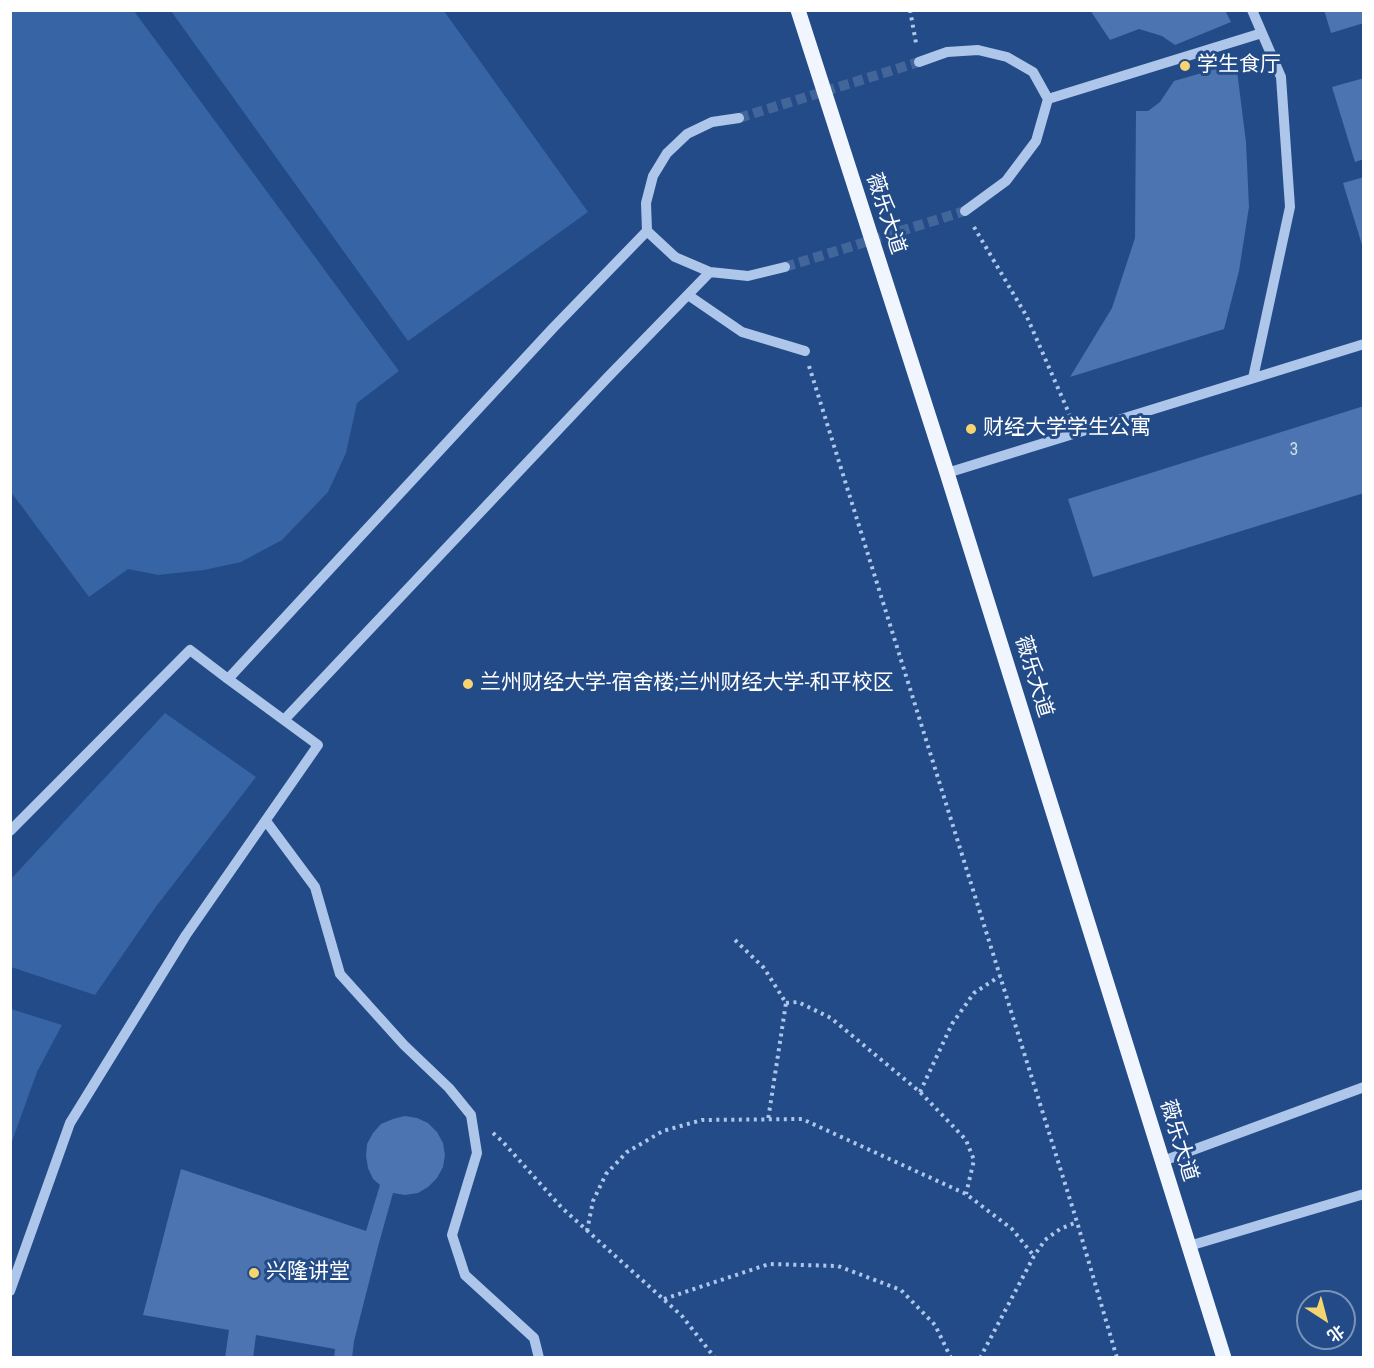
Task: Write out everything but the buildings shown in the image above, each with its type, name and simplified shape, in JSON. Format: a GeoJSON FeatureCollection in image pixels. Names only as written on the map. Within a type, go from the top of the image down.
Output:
{"type":"FeatureCollection","features":[{"type":"Feature","properties":{"kind":"main road","name":"薇乐大道"},"geometry":{"type":"LineString","coordinates":[[798,10],[1224,1358]]}},
{"type":"Feature","properties":{"kind":"street"},"geometry":{"type":"LineString","coordinates":[[1252,10],[1281,77],[1290,207],[1252,378]]}},
{"type":"Feature","properties":{"kind":"street"},"geometry":{"type":"LineString","coordinates":[[1048,99],[1262,33]]}},
{"type":"Feature","properties":{"kind":"street"},"geometry":{"type":"LineString","coordinates":[[919,62],[947,52],[978,50],[1007,57],[1034,72],[1048,99],[1036,141],[1006,181],[965,211]]}},
{"type":"Feature","properties":{"kind":"street"},"geometry":{"type":"LineString","coordinates":[[228,679],[647,231],[646,203],[650,185],[667,153],[687,134],[712,122],[739,118]]}},
{"type":"Feature","properties":{"kind":"street"},"geometry":{"type":"LineString","coordinates":[[647,231],[675,256],[710,272],[748,276],[785,267]]}},
{"type":"Feature","properties":{"kind":"street"},"geometry":{"type":"LineString","coordinates":[[284,720],[710,272]]}},
{"type":"Feature","properties":{"kind":"street"},"geometry":{"type":"LineString","coordinates":[[688,295],[742,332],[805,351]]}},
{"type":"Feature","properties":{"kind":"street"},"geometry":{"type":"LineString","coordinates":[[946,473],[1364,344]]}},
{"type":"Feature","properties":{"kind":"street"},"geometry":{"type":"LineString","coordinates":[[10,831],[190,650],[318,746],[186,935],[70,1124],[10,1291]]}},
{"type":"Feature","properties":{"kind":"street"},"geometry":{"type":"LineString","coordinates":[[266,821],[315,887],[340,974],[404,1045],[449,1088],[471,1115],[477,1152],[452,1234],[465,1275],[534,1338],[539,1358]]}},
{"type":"Feature","properties":{"kind":"street"},"geometry":{"type":"LineString","coordinates":[[1162,1161],[1364,1088]]}},
{"type":"Feature","properties":{"kind":"street"},"geometry":{"type":"LineString","coordinates":[[1189,1246],[1364,1194]]}},
{"type":"Feature","properties":{"kind":"path"},"geometry":{"type":"LineString","coordinates":[[910,10],[919,62]]}},
{"type":"Feature","properties":{"kind":"path"},"geometry":{"type":"LineString","coordinates":[[965,211],[1027,316],[1077,433]]}},
{"type":"Feature","properties":{"kind":"path"},"geometry":{"type":"LineString","coordinates":[[805,351],[1077,1222],[1117,1358]]}},
{"type":"Feature","properties":{"kind":"path"},"geometry":{"type":"LineString","coordinates":[[735,940],[764,968],[786,1003],[768,1120]]}},
{"type":"Feature","properties":{"kind":"path"},"geometry":{"type":"LineString","coordinates":[[920,1092],[952,1024],[974,993],[1000,976]]}},
{"type":"Feature","properties":{"kind":"path"},"geometry":{"type":"LineString","coordinates":[[786,1003],[798,1002],[831,1018],[920,1092],[966,1140],[974,1160],[966,1194]]}},
{"type":"Feature","properties":{"kind":"path"},"geometry":{"type":"LineString","coordinates":[[471,1115],[502,1141],[562,1208],[682,1316],[715,1358]]}},
{"type":"Feature","properties":{"kind":"path"},"geometry":{"type":"LineString","coordinates":[[587,1231],[593,1201],[606,1174],[627,1152],[663,1131],[702,1120],[802,1119],[966,1194],[1012,1229],[1034,1256]]}},
{"type":"Feature","properties":{"kind":"path"},"geometry":{"type":"LineString","coordinates":[[980,1358],[1034,1256],[1045,1240],[1060,1229],[1077,1222]]}},
{"type":"Feature","properties":{"kind":"path"},"geometry":{"type":"LineString","coordinates":[[663,1299],[769,1264],[838,1266],[901,1290],[935,1325],[951,1358]]}},
{"type":"Feature","properties":{"kind":"shaded area"},"geometry":{"type":"Polygon","coordinates":[[[11,10],[134,11],[399,371],[357,403],[346,453],[328,492],[282,540],[241,562],[204,570],[158,575],[128,569],[89,597],[11,492],[11,10]]]}},
{"type":"Feature","properties":{"kind":"shaded area"},"geometry":{"type":"Polygon","coordinates":[[[171,11],[444,11],[588,212],[408,341],[171,11]]]}},
{"type":"Feature","properties":{"kind":"shaded area"},"geometry":{"type":"Polygon","coordinates":[[[165,713],[256,777],[155,908],[95,995],[11,967],[11,879],[165,713]]]}},
{"type":"Feature","properties":{"kind":"shaded area"},"geometry":{"type":"Polygon","coordinates":[[[11,1009],[62,1025],[37,1072],[11,1144],[11,1009]]]}},
{"type":"Feature","properties":{"kind":"tunnel"},"geometry":{"type":"LineString","coordinates":[[739,118],[919,62]]}},
{"type":"Feature","properties":{"kind":"tunnel"},"geometry":{"type":"LineString","coordinates":[[785,267],[965,211]]}},
{"type":"Feature","properties":{"kind":"place","name":"学生食厅"},"geometry":{"type":"Point","coordinates":[1185,66]}},
{"type":"Feature","properties":{"kind":"place","name":"财经大学学生公寓"},"geometry":{"type":"Point","coordinates":[971,429]}},
{"type":"Feature","properties":{"kind":"place","name":"兰州财经大学-宿舍楼;兰州财经大学-和平校区"},"geometry":{"type":"Point","coordinates":[468,684]}},
{"type":"Feature","properties":{"kind":"place","name":"兴隆讲堂"},"geometry":{"type":"Point","coordinates":[254,1273]}}]}
